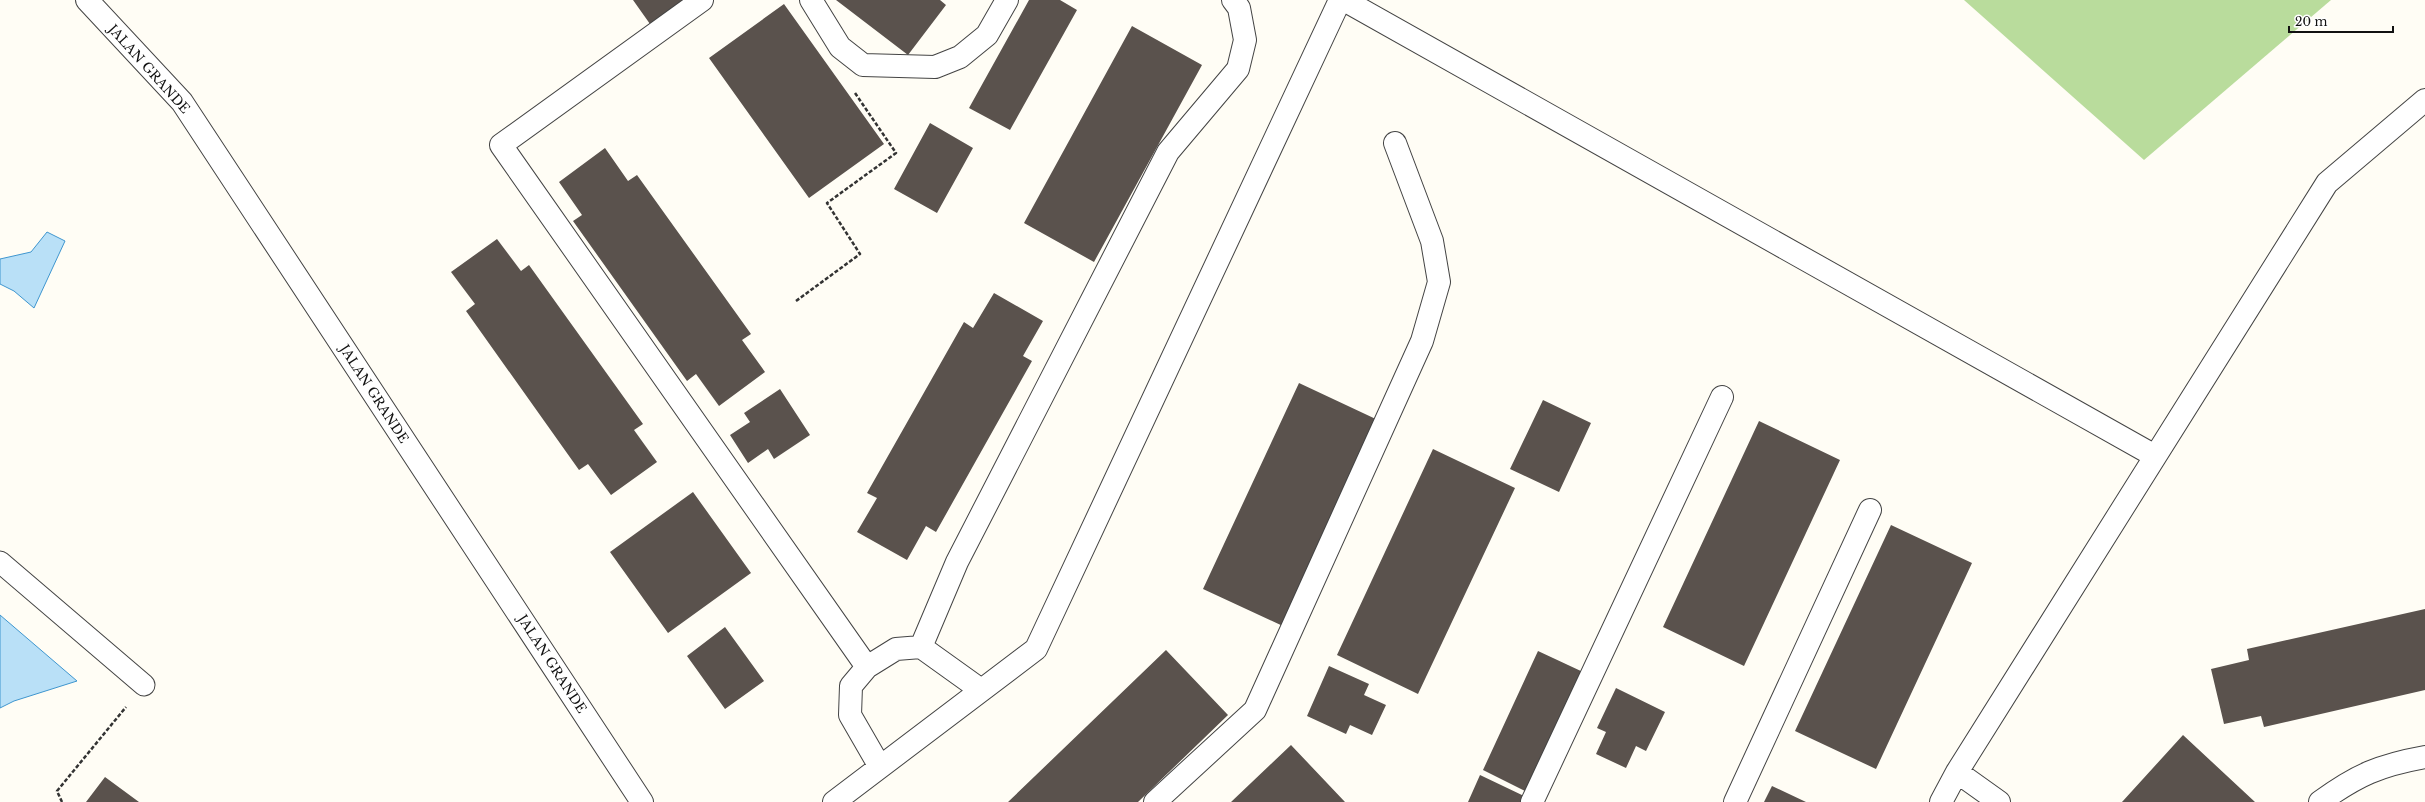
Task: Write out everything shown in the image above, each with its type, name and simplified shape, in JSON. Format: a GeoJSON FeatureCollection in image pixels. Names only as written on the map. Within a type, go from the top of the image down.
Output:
{"type":"FeatureCollection","features":[{"type":"Feature","properties":{"kind":"street","name":"JALAN GRANDE"},"geometry":{"type":"LineString","coordinates":[[87,0],[182,102],[642,802]]}},
{"type":"Feature","properties":{"kind":"street"},"geometry":{"type":"LineString","coordinates":[[702,0],[501,145],[866,667]]}},
{"type":"Feature","properties":{"kind":"street"},"geometry":{"type":"LineString","coordinates":[[811,0],[840,47],[863,64],[935,68],[960,58],[987,35],[1007,0]]}},
{"type":"Feature","properties":{"kind":"street"},"geometry":{"type":"LineString","coordinates":[[920,647],[957,562],[1168,152],[1238,69],[1245,40],[1240,8],[1233,0]]}},
{"type":"Feature","properties":{"kind":"street"},"geometry":{"type":"LineString","coordinates":[[834,802],[1036,649],[1340,0]]}},
{"type":"Feature","properties":{"kind":"street"},"geometry":{"type":"LineString","coordinates":[[1344,0],[2155,456]]}},
{"type":"Feature","properties":{"kind":"street"},"geometry":{"type":"LineString","coordinates":[[1941,802],[1957,772],[2327,183],[2425,100]]}},
{"type":"Feature","properties":{"kind":"street"},"geometry":{"type":"LineString","coordinates":[[1155,802],[1255,710],[1422,341],[1439,282],[1432,241],[1395,143]]}},
{"type":"Feature","properties":{"kind":"street"},"geometry":{"type":"LineString","coordinates":[[1532,802],[1722,397]]}},
{"type":"Feature","properties":{"kind":"street"},"geometry":{"type":"LineString","coordinates":[[1735,802],[1870,510]]}},
{"type":"Feature","properties":{"kind":"street"},"geometry":{"type":"LineString","coordinates":[[880,767],[850,715],[851,686],[866,667],[896,649],[920,647],[981,690]]}},
{"type":"Feature","properties":{"kind":"street"},"geometry":{"type":"LineString","coordinates":[[2320,802],[2346,783],[2389,763],[2425,757]]}},
{"type":"Feature","properties":{"kind":"street"},"geometry":{"type":"LineString","coordinates":[[1957,772],[1999,802]]}},
{"type":"Feature","properties":{"kind":"lane"},"geometry":{"type":"LineString","coordinates":[[0,562],[144,685]]}},
{"type":"Feature","properties":{"kind":"path"},"geometry":{"type":"LineString","coordinates":[[796,301],[860,254],[827,203],[896,153],[838,69],[854,57]]}},
{"type":"Feature","properties":{"kind":"path"},"geometry":{"type":"LineString","coordinates":[[62,802],[57,791],[144,685]]}},
{"type":"Feature","properties":{"kind":"green space"},"geometry":{"type":"Polygon","coordinates":[[[1964,0],[2331,0],[2144,160],[1964,0]]]}},
{"type":"Feature","properties":{"kind":"water"},"geometry":{"type":"Polygon","coordinates":[[[47,232],[65,241],[34,308],[14,291],[0,284],[0,259],[31,252],[47,232]]]}},
{"type":"Feature","properties":{"kind":"water"},"geometry":{"type":"Polygon","coordinates":[[[0,615],[77,681],[14,701],[0,708],[0,615]]]}},
{"type":"Feature","properties":{"kind":"building"},"geometry":{"type":"Polygon","coordinates":[[[633,0],[684,0],[650,24],[633,0]]]}},
{"type":"Feature","properties":{"kind":"building"},"geometry":{"type":"Polygon","coordinates":[[[836,0],[940,0],[946,5],[908,55],[836,0]]]}},
{"type":"Feature","properties":{"kind":"building"},"geometry":{"type":"Polygon","coordinates":[[[1029,0],[1060,0],[1077,10],[1010,130],[969,108],[1029,0]]]}},
{"type":"Feature","properties":{"kind":"building"},"geometry":{"type":"Polygon","coordinates":[[[784,4],[884,144],[809,198],[709,58],[784,4]]]}},
{"type":"Feature","properties":{"kind":"building"},"geometry":{"type":"Polygon","coordinates":[[[1132,26],[1202,65],[1094,262],[1024,223],[1132,26]]]}},
{"type":"Feature","properties":{"kind":"building"},"geometry":{"type":"Polygon","coordinates":[[[930,123],[973,148],[937,213],[894,189],[930,123]]]}},
{"type":"Feature","properties":{"kind":"building"},"geometry":{"type":"Polygon","coordinates":[[[605,148],[628,181],[637,175],[751,334],[742,340],[765,372],[719,406],[696,374],[687,381],[573,221],[582,215],[559,182],[605,148]]]}},
{"type":"Feature","properties":{"kind":"building"},"geometry":{"type":"Polygon","coordinates":[[[497,239],[521,271],[529,265],[643,424],[634,430],[657,462],[611,495],[588,464],[579,470],[466,311],[475,304],[451,272],[497,239]]]}},
{"type":"Feature","properties":{"kind":"building"},"geometry":{"type":"Polygon","coordinates":[[[994,293],[1043,321],[1023,356],[1032,361],[936,532],[926,526],[907,560],[857,532],[877,498],[867,493],[964,322],[973,328],[994,293]]]}},
{"type":"Feature","properties":{"kind":"building"},"geometry":{"type":"Polygon","coordinates":[[[1299,383],[1380,421],[1285,627],[1203,589],[1299,383]]]}},
{"type":"Feature","properties":{"kind":"building"},"geometry":{"type":"Polygon","coordinates":[[[780,389],[810,435],[774,459],[768,449],[748,463],[730,435],[750,422],[744,413],[780,389]]]}},
{"type":"Feature","properties":{"kind":"building"},"geometry":{"type":"Polygon","coordinates":[[[1543,400],[1591,423],[1559,492],[1510,469],[1543,400]]]}},
{"type":"Feature","properties":{"kind":"building"},"geometry":{"type":"Polygon","coordinates":[[[1759,421],[1840,460],[1744,666],[1663,627],[1759,421]]]}},
{"type":"Feature","properties":{"kind":"building"},"geometry":{"type":"Polygon","coordinates":[[[1433,449],[1515,488],[1418,694],[1337,655],[1433,449]]]}},
{"type":"Feature","properties":{"kind":"building"},"geometry":{"type":"Polygon","coordinates":[[[693,492],[751,573],[668,633],[610,552],[693,492]]]}},
{"type":"Feature","properties":{"kind":"building"},"geometry":{"type":"Polygon","coordinates":[[[1891,525],[1972,563],[1876,769],[1795,731],[1891,525]]]}},
{"type":"Feature","properties":{"kind":"building"},"geometry":{"type":"Polygon","coordinates":[[[2425,609],[2425,690],[2264,727],[2261,716],[2224,724],[2211,669],[2249,660],[2247,649],[2425,609]]]}},
{"type":"Feature","properties":{"kind":"building"},"geometry":{"type":"Polygon","coordinates":[[[725,627],[764,681],[725,709],[687,656],[725,627]]]}},
{"type":"Feature","properties":{"kind":"building"},"geometry":{"type":"Polygon","coordinates":[[[1166,650],[1228,715],[1138,802],[1008,802],[1166,650]]]}},
{"type":"Feature","properties":{"kind":"building"},"geometry":{"type":"Polygon","coordinates":[[[1538,651],[1583,672],[1527,792],[1483,770],[1538,651]]]}},
{"type":"Feature","properties":{"kind":"building"},"geometry":{"type":"Polygon","coordinates":[[[1329,666],[1369,684],[1364,695],[1386,705],[1372,735],[1350,725],[1346,734],[1307,716],[1329,666]]]}},
{"type":"Feature","properties":{"kind":"building"},"geometry":{"type":"Polygon","coordinates":[[[1616,688],[1665,712],[1646,751],[1636,746],[1626,768],[1596,754],[1606,732],[1597,728],[1616,688]]]}},
{"type":"Feature","properties":{"kind":"building"},"geometry":{"type":"Polygon","coordinates":[[[2183,735],[2255,802],[2122,802],[2183,735]]]}},
{"type":"Feature","properties":{"kind":"building"},"geometry":{"type":"Polygon","coordinates":[[[1291,745],[1345,802],[1231,802],[1291,745]]]}},
{"type":"Feature","properties":{"kind":"building"},"geometry":{"type":"Polygon","coordinates":[[[1480,775],[1524,796],[1521,802],[1468,802],[1480,775]]]}},
{"type":"Feature","properties":{"kind":"building"},"geometry":{"type":"Polygon","coordinates":[[[105,777],[139,802],[86,802],[105,777]]]}},
{"type":"Feature","properties":{"kind":"building"},"geometry":{"type":"Polygon","coordinates":[[[1772,786],[1806,802],[1764,802],[1772,786]]]}}]}
